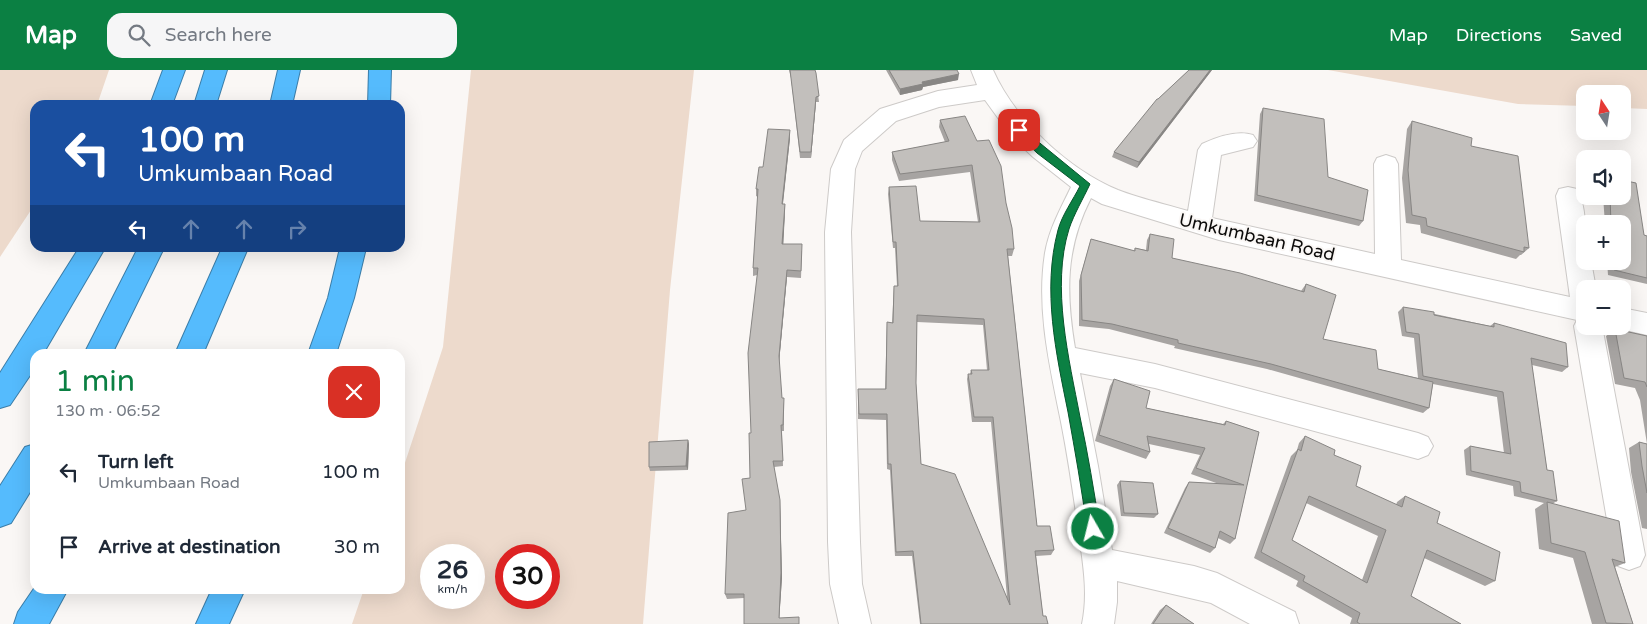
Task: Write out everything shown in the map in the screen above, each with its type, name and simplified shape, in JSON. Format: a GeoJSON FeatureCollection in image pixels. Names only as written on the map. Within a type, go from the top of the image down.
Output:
{"type":"FeatureCollection","features":[{"type":"Feature","properties":{"kind":"highway"},"geometry":{"type":"LineString","coordinates":[[162,100],[174,70]]}},
{"type":"Feature","properties":{"kind":"highway"},"geometry":{"type":"LineString","coordinates":[[207,100],[216,70]]}},
{"type":"Feature","properties":{"kind":"highway"},"geometry":{"type":"LineString","coordinates":[[282,100],[289,70]]}},
{"type":"Feature","properties":{"kind":"highway"},"geometry":{"type":"LineString","coordinates":[[379,100],[380,70]]}},
{"type":"Feature","properties":{"kind":"highway"},"geometry":{"type":"LineString","coordinates":[[31,349],[90,252]]}},
{"type":"Feature","properties":{"kind":"highway"},"geometry":{"type":"LineString","coordinates":[[101,349],[149,252]]}},
{"type":"Feature","properties":{"kind":"highway"},"geometry":{"type":"LineString","coordinates":[[191,349],[233,252]]}},
{"type":"Feature","properties":{"kind":"highway"},"geometry":{"type":"LineString","coordinates":[[324,349],[341,298],[352,252]]}},
{"type":"Feature","properties":{"kind":"highway"},"geometry":{"type":"LineString","coordinates":[[0,396],[30,351]]}},
{"type":"Feature","properties":{"kind":"highway"},"geometry":{"type":"LineString","coordinates":[[0,513],[30,466]]}},
{"type":"Feature","properties":{"kind":"highway"},"geometry":{"type":"LineString","coordinates":[[30,624],[49,594]]}},
{"type":"Feature","properties":{"kind":"highway"},"geometry":{"type":"LineString","coordinates":[[212,624],[227,594]]}},
{"type":"Feature","properties":{"kind":"street","name":"Umkumbaan Road"},"geometry":{"type":"LineString","coordinates":[[986,81],[1019,130],[1040,151],[1085,184],[1111,197],[1199,224],[1576,309]]}},
{"type":"Feature","properties":{"kind":"street"},"geometry":{"type":"LineString","coordinates":[[855,624],[846,584],[844,542],[838,232],[843,169],[852,146],[888,115],[938,100],[986,81]]}},
{"type":"Feature","properties":{"kind":"street"},"geometry":{"type":"LineString","coordinates":[[1199,224],[1210,150],[1214,147],[1245,142]]}},
{"type":"Feature","properties":{"kind":"street"},"geometry":{"type":"LineString","coordinates":[[1386,164],[1388,267]]}},
{"type":"Feature","properties":{"kind":"street"},"geometry":{"type":"LineString","coordinates":[[1085,184],[1064,228],[1058,259],[1057,294],[1063,358],[1086,478],[1098,562],[1100,585],[1098,624]]}},
{"type":"Feature","properties":{"kind":"street"},"geometry":{"type":"LineString","coordinates":[[1568,196],[1581,280]]}},
{"type":"Feature","properties":{"kind":"street"},"geometry":{"type":"LineString","coordinates":[[1631,321],[1647,324]]}},
{"type":"Feature","properties":{"kind":"street"},"geometry":{"type":"LineString","coordinates":[[1590,335],[1629,555]]}},
{"type":"Feature","properties":{"kind":"street"},"geometry":{"type":"LineString","coordinates":[[1063,358],[1155,376],[1418,446]]}},
{"type":"Feature","properties":{"kind":"street"},"geometry":{"type":"LineString","coordinates":[[1098,562],[1194,582],[1217,590],[1283,624]]}},
{"type":"Feature","properties":{"kind":"shaded area"},"geometry":{"type":"Polygon","coordinates":[[[0,70],[109,70],[99,100],[30,100],[30,212],[0,257],[0,70]]]}},
{"type":"Feature","properties":{"kind":"shaded area"},"geometry":{"type":"Polygon","coordinates":[[[471,70],[694,70],[670,290],[643,624],[352,624],[362,594],[405,594],[405,463],[443,347],[471,70]]]}},
{"type":"Feature","properties":{"kind":"shaded area"},"geometry":{"type":"Polygon","coordinates":[[[1328,70],[1647,70],[1647,109],[1631,108],[1631,85],[1576,85],[1576,106],[1518,104],[1328,70]]]}},
{"type":"Feature","properties":{"kind":"building"},"geometry":{"type":"Polygon","coordinates":[[[790,70],[815,70],[816,73],[819,96],[816,97],[811,152],[800,152],[790,70]]]}},
{"type":"Feature","properties":{"kind":"building"},"geometry":{"type":"Polygon","coordinates":[[[889,70],[957,70],[959,74],[900,89],[889,70]]]}},
{"type":"Feature","properties":{"kind":"building"},"geometry":{"type":"Polygon","coordinates":[[[1189,70],[1210,70],[1139,162],[1114,152],[1157,99],[1189,70]]]}},
{"type":"Feature","properties":{"kind":"building"},"geometry":{"type":"Polygon","coordinates":[[[1263,108],[1324,119],[1328,177],[1368,190],[1363,221],[1257,195],[1263,108]]]}},
{"type":"Feature","properties":{"kind":"building"},"geometry":{"type":"Polygon","coordinates":[[[965,116],[977,141],[989,140],[1001,166],[1006,203],[1012,228],[1014,249],[1007,249],[1037,526],[1050,526],[1054,550],[1035,551],[1043,616],[1046,616],[1048,624],[921,624],[913,551],[896,552],[891,464],[888,464],[887,414],[859,414],[858,389],[886,389],[887,322],[893,323],[894,286],[898,286],[896,242],[893,242],[889,187],[916,186],[920,221],[980,222],[972,165],[900,174],[892,152],[949,141],[940,120],[965,116]],[[917,315],[916,383],[921,464],[955,474],[1010,605],[993,417],[974,417],[968,374],[972,374],[971,370],[989,370],[984,319],[917,315]]]}},
{"type":"Feature","properties":{"kind":"building"},"geometry":{"type":"Polygon","coordinates":[[[1412,121],[1472,138],[1471,146],[1518,156],[1529,248],[1524,247],[1524,252],[1427,226],[1426,218],[1412,215],[1408,170],[1412,121]]]}},
{"type":"Feature","properties":{"kind":"building"},"geometry":{"type":"Polygon","coordinates":[[[768,129],[790,130],[782,204],[785,204],[782,244],[802,244],[801,271],[787,270],[779,356],[782,398],[784,398],[783,425],[781,425],[783,461],[773,461],[780,500],[781,573],[779,618],[799,617],[799,624],[744,624],[744,594],[725,594],[728,513],[746,510],[742,479],[750,478],[749,433],[751,433],[748,353],[758,268],[753,268],[758,189],[756,189],[759,167],[763,167],[768,129]]]}},
{"type":"Feature","properties":{"kind":"building"},"geometry":{"type":"Polygon","coordinates":[[[1631,182],[1636,183],[1644,235],[1647,236],[1647,278],[1614,270],[1631,270],[1631,215],[1611,215],[1610,205],[1631,205],[1631,182]]]}},
{"type":"Feature","properties":{"kind":"building"},"geometry":{"type":"Polygon","coordinates":[[[1150,234],[1174,239],[1172,258],[1240,273],[1304,292],[1306,284],[1336,295],[1323,339],[1376,350],[1378,369],[1433,382],[1429,408],[1271,364],[1178,343],[1178,340],[1112,324],[1082,320],[1081,275],[1091,239],[1135,251],[1135,248],[1148,251],[1150,234]]]}},
{"type":"Feature","properties":{"kind":"building"},"geometry":{"type":"Polygon","coordinates":[[[1403,307],[1434,312],[1434,315],[1494,327],[1494,323],[1566,343],[1568,367],[1531,358],[1547,470],[1553,471],[1557,501],[1521,492],[1520,482],[1471,471],[1470,446],[1511,454],[1503,392],[1423,376],[1419,334],[1406,332],[1403,307]]]}},
{"type":"Feature","properties":{"kind":"building"},"geometry":{"type":"Polygon","coordinates":[[[1631,332],[1647,336],[1647,387],[1645,382],[1624,378],[1616,335],[1631,335],[1631,332]]]}},
{"type":"Feature","properties":{"kind":"building"},"geometry":{"type":"Polygon","coordinates":[[[1114,379],[1150,391],[1146,408],[1225,425],[1226,421],[1259,432],[1235,539],[1220,531],[1215,548],[1168,528],[1189,482],[1244,485],[1196,468],[1205,448],[1147,436],[1150,452],[1099,435],[1114,379]]]}},
{"type":"Feature","properties":{"kind":"building"},"geometry":{"type":"Polygon","coordinates":[[[1305,436],[1335,450],[1334,455],[1361,466],[1356,486],[1402,507],[1405,496],[1440,512],[1437,523],[1500,552],[1495,581],[1427,550],[1411,596],[1461,624],[1360,624],[1357,622],[1360,613],[1303,581],[1305,576],[1261,552],[1298,449],[1301,451],[1305,436]],[[1309,496],[1292,540],[1367,583],[1386,530],[1309,496]]]}},
{"type":"Feature","properties":{"kind":"building"},"geometry":{"type":"Polygon","coordinates":[[[688,440],[686,466],[649,467],[649,442],[688,440]]]}},
{"type":"Feature","properties":{"kind":"building"},"geometry":{"type":"Polygon","coordinates":[[[1639,442],[1647,444],[1647,493],[1642,466],[1639,442]]]}},
{"type":"Feature","properties":{"kind":"building"},"geometry":{"type":"Polygon","coordinates":[[[1120,481],[1153,483],[1158,514],[1124,513],[1120,481]]]}},
{"type":"Feature","properties":{"kind":"building"},"geometry":{"type":"Polygon","coordinates":[[[1547,502],[1619,521],[1625,563],[1612,559],[1633,624],[1606,623],[1585,552],[1551,543],[1547,502]]]}},
{"type":"Feature","properties":{"kind":"building"},"geometry":{"type":"Polygon","coordinates":[[[1166,605],[1194,624],[1153,624],[1166,605]]]}},
{"type":"Feature","properties":{"kind":"route"},"geometry":{"type":"LineString","coordinates":[[1019,130],[1040,151],[1085,184],[1064,228],[1058,259],[1057,294],[1060,342],[1086,478],[1093,529]]}}]}
